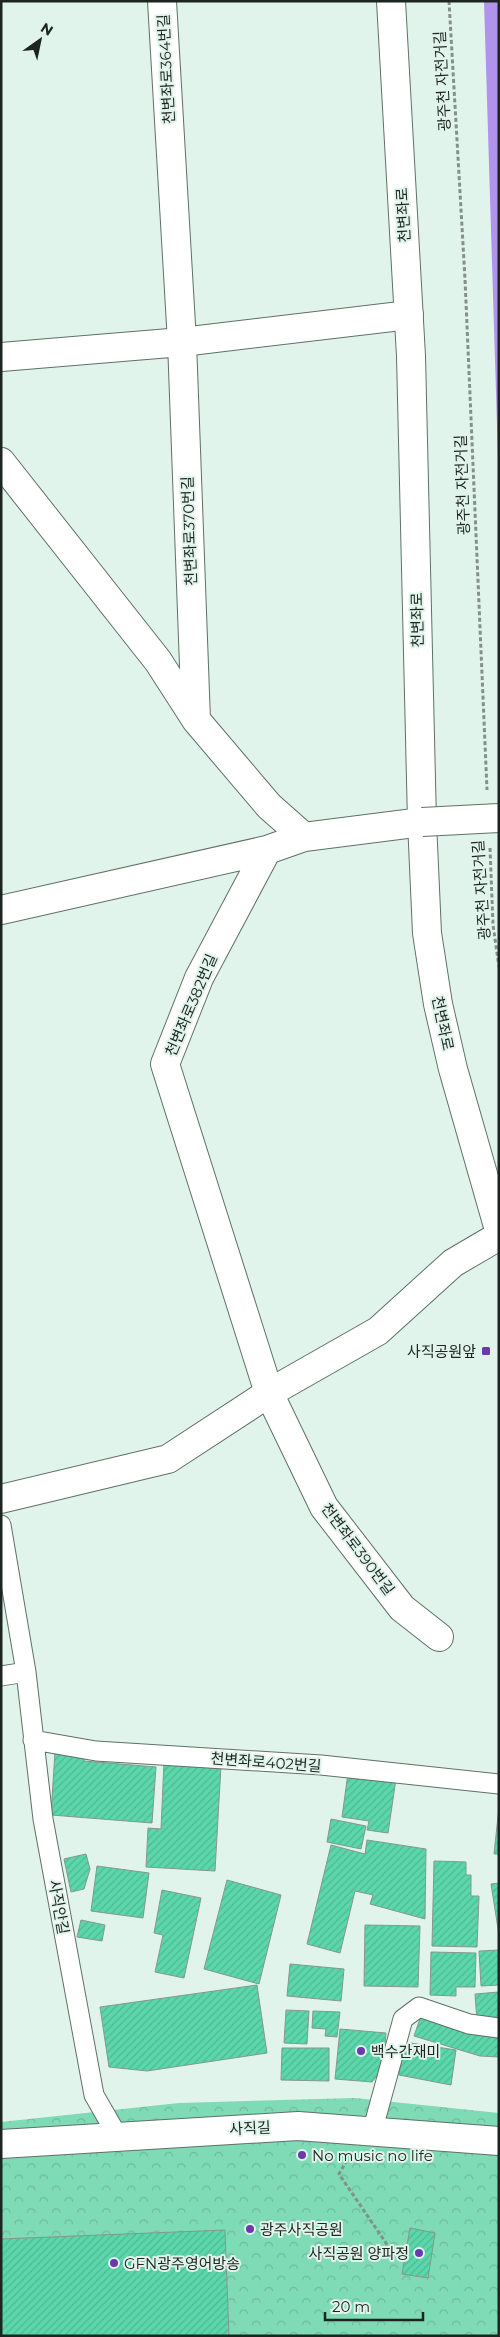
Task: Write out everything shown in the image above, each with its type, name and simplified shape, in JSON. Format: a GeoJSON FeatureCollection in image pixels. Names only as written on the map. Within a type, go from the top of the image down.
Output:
{"type":"FeatureCollection","features":[{"type":"Feature","properties":{"kind":"street","name":"천변좌로364번길"},"geometry":{"type":"LineString","coordinates":[[162,1],[170,137]]}},
{"type":"Feature","properties":{"kind":"street","name":"천변좌로"},"geometry":{"type":"LineString","coordinates":[[391,1],[409,315],[422,822],[427,933],[438,1004],[489,1160],[499,1230]]}},
{"type":"Feature","properties":{"kind":"street","name":"천변좌로370번길"},"geometry":{"type":"LineString","coordinates":[[170,137],[182,342],[196,720]]}},
{"type":"Feature","properties":{"kind":"street"},"geometry":{"type":"LineString","coordinates":[[1,357],[182,342],[409,315]]}},
{"type":"Feature","properties":{"kind":"street"},"geometry":{"type":"LineString","coordinates":[[1,462],[158,661],[196,720],[268,806],[304,837]]}},
{"type":"Feature","properties":{"kind":"street"},"geometry":{"type":"LineString","coordinates":[[1,910],[267,850],[304,837],[422,822],[492,819]]}},
{"type":"Feature","properties":{"kind":"street","name":"천변좌로382번길"},"geometry":{"type":"LineString","coordinates":[[197,1167],[165,1064],[199,978],[267,850]]}},
{"type":"Feature","properties":{"kind":"street","name":"천변좌로390번길"},"geometry":{"type":"LineString","coordinates":[[197,1167],[269,1393],[324,1507],[402,1608],[439,1637]]}},
{"type":"Feature","properties":{"kind":"street"},"geometry":{"type":"LineString","coordinates":[[1,1499],[168,1459],[269,1393],[378,1331],[453,1263],[499,1236]]}},
{"type":"Feature","properties":{"kind":"street","name":"사직길"},"geometry":{"type":"LineString","coordinates":[[1,2144],[117,2135],[298,2126],[499,2141]]}},
{"type":"Feature","properties":{"kind":"lane","name":"사직안길"},"geometry":{"type":"LineString","coordinates":[[1,1525],[26,1672],[43,1819],[94,2096],[117,2135]]}},
{"type":"Feature","properties":{"kind":"lane"},"geometry":{"type":"LineString","coordinates":[[1,1676],[26,1672]]}},
{"type":"Feature","properties":{"kind":"lane","name":"천변좌로402번길"},"geometry":{"type":"LineString","coordinates":[[33,1740],[96,1751],[321,1765],[499,1784]]}},
{"type":"Feature","properties":{"kind":"lane"},"geometry":{"type":"LineString","coordinates":[[368,2131],[403,2019],[419,2007],[469,2024],[499,2028]]}},
{"type":"Feature","properties":{"kind":"path","name":"광주천 자전거길"},"geometry":{"type":"LineString","coordinates":[[449,1],[492,819],[493,924],[499,967]]}},
{"type":"Feature","properties":{"kind":"path"},"geometry":{"type":"LineString","coordinates":[[368,2131],[339,2174],[388,2246]]}},
{"type":"Feature","properties":{"kind":"green space","name":"광주사직공원"},"geometry":{"type":"Polygon","coordinates":[[[355,2098],[499,2113],[499,2336],[1,2336],[1,2122],[179,2103],[355,2098]]]}},
{"type":"Feature","properties":{"kind":"shaded area"},"geometry":{"type":"Polygon","coordinates":[[[484,1],[499,1],[499,491],[484,1]]]}},
{"type":"Feature","properties":{"kind":"building"},"geometry":{"type":"Polygon","coordinates":[[[55,1751],[84,1753],[84,1761],[156,1767],[152,1823],[51,1815],[55,1751]]]}},
{"type":"Feature","properties":{"kind":"building"},"geometry":{"type":"Polygon","coordinates":[[[164,1762],[221,1766],[215,1871],[146,1867],[148,1828],[161,1829],[164,1762]]]}},
{"type":"Feature","properties":{"kind":"building"},"geometry":{"type":"Polygon","coordinates":[[[348,1773],[396,1779],[388,1833],[367,1830],[369,1821],[342,1817],[348,1773]]]}},
{"type":"Feature","properties":{"kind":"building"},"geometry":{"type":"Polygon","coordinates":[[[499,1807],[499,1854],[494,1854],[499,1807]]]}},
{"type":"Feature","properties":{"kind":"building"},"geometry":{"type":"Polygon","coordinates":[[[331,1819],[366,1826],[361,1849],[327,1842],[331,1819]]]}},
{"type":"Feature","properties":{"kind":"building"},"geometry":{"type":"Polygon","coordinates":[[[367,1840],[426,1849],[425,1919],[370,1904],[373,1895],[355,1891],[340,1953],[307,1944],[331,1845],[365,1854],[367,1840]]]}},
{"type":"Feature","properties":{"kind":"building"},"geometry":{"type":"Polygon","coordinates":[[[86,1854],[90,1869],[84,1889],[71,1892],[64,1859],[86,1854]]]}},
{"type":"Feature","properties":{"kind":"building"},"geometry":{"type":"Polygon","coordinates":[[[434,1861],[466,1862],[466,1875],[471,1875],[471,1896],[479,1896],[477,1947],[432,1946],[434,1861]]]}},
{"type":"Feature","properties":{"kind":"building"},"geometry":{"type":"Polygon","coordinates":[[[97,1866],[149,1873],[143,1918],[91,1911],[97,1866]]]}},
{"type":"Feature","properties":{"kind":"building"},"geometry":{"type":"Polygon","coordinates":[[[227,1880],[281,1895],[259,1984],[204,1969],[227,1880]]]}},
{"type":"Feature","properties":{"kind":"building"},"geometry":{"type":"Polygon","coordinates":[[[499,1883],[499,1935],[491,1884],[499,1883]]]}},
{"type":"Feature","properties":{"kind":"building"},"geometry":{"type":"Polygon","coordinates":[[[162,1890],[201,1898],[184,1978],[155,1972],[163,1935],[154,1933],[162,1890]]]}},
{"type":"Feature","properties":{"kind":"building"},"geometry":{"type":"Polygon","coordinates":[[[81,1920],[105,1925],[102,1941],[77,1937],[81,1920]]]}},
{"type":"Feature","properties":{"kind":"building"},"geometry":{"type":"Polygon","coordinates":[[[365,1925],[420,1926],[418,1987],[364,1986],[365,1925]]]}},
{"type":"Feature","properties":{"kind":"building"},"geometry":{"type":"Polygon","coordinates":[[[499,1950],[499,1985],[481,1986],[479,1951],[499,1950]]]}},
{"type":"Feature","properties":{"kind":"building"},"geometry":{"type":"Polygon","coordinates":[[[431,1952],[476,1953],[475,1987],[456,1987],[456,1996],[430,1995],[431,1952]]]}},
{"type":"Feature","properties":{"kind":"building"},"geometry":{"type":"Polygon","coordinates":[[[290,1964],[344,1969],[341,2001],[287,1996],[290,1964]]]}},
{"type":"Feature","properties":{"kind":"building"},"geometry":{"type":"Polygon","coordinates":[[[257,1985],[267,2053],[147,2071],[109,2067],[100,2007],[257,1985]]]}},
{"type":"Feature","properties":{"kind":"building"},"geometry":{"type":"Polygon","coordinates":[[[499,1992],[499,2019],[477,2021],[475,1994],[499,1992]]]}},
{"type":"Feature","properties":{"kind":"building"},"geometry":{"type":"Polygon","coordinates":[[[286,2010],[309,2011],[307,2044],[284,2043],[286,2010]]]}},
{"type":"Feature","properties":{"kind":"building"},"geometry":{"type":"Polygon","coordinates":[[[313,2011],[340,2012],[337,2037],[325,2036],[326,2029],[312,2028],[313,2011]]]}},
{"type":"Feature","properties":{"kind":"building"},"geometry":{"type":"Polygon","coordinates":[[[421,2016],[499,2036],[499,2057],[480,2056],[414,2036],[421,2016]]]}},
{"type":"Feature","properties":{"kind":"building","name":"백수간재미"},"geometry":{"type":"Polygon","coordinates":[[[340,2029],[386,2033],[383,2068],[372,2082],[335,2079],[340,2029]]]}},
{"type":"Feature","properties":{"kind":"building"},"geometry":{"type":"Polygon","coordinates":[[[404,2042],[456,2050],[451,2085],[399,2075],[404,2042]]]}},
{"type":"Feature","properties":{"kind":"building"},"geometry":{"type":"Polygon","coordinates":[[[282,2048],[329,2048],[329,2081],[281,2080],[282,2048]]]}},
{"type":"Feature","properties":{"kind":"building","name":"사직공원 양파정"},"geometry":{"type":"Polygon","coordinates":[[[410,2228],[435,2233],[428,2278],[402,2274],[410,2228]]]}},
{"type":"Feature","properties":{"kind":"building","name":"GFN광주영어방송"},"geometry":{"type":"Polygon","coordinates":[[[225,2230],[229,2336],[1,2336],[1,2239],[225,2230]]]}},
{"type":"Feature","properties":{"kind":"place","name":"사직공원앞"},"geometry":{"type":"Point","coordinates":[486,1351]}},
{"type":"Feature","properties":{"kind":"place","name":"백수간재미"},"geometry":{"type":"Point","coordinates":[361,2051]}},
{"type":"Feature","properties":{"kind":"place","name":"No music no life"},"geometry":{"type":"Point","coordinates":[302,2155]}},
{"type":"Feature","properties":{"kind":"place","name":"광주사직공원"},"geometry":{"type":"Point","coordinates":[250,2229]}},
{"type":"Feature","properties":{"kind":"place","name":"사직공원 양파정"},"geometry":{"type":"Point","coordinates":[419,2253]}},
{"type":"Feature","properties":{"kind":"place","name":"GFN광주영어방송"},"geometry":{"type":"Point","coordinates":[114,2263]}}]}
